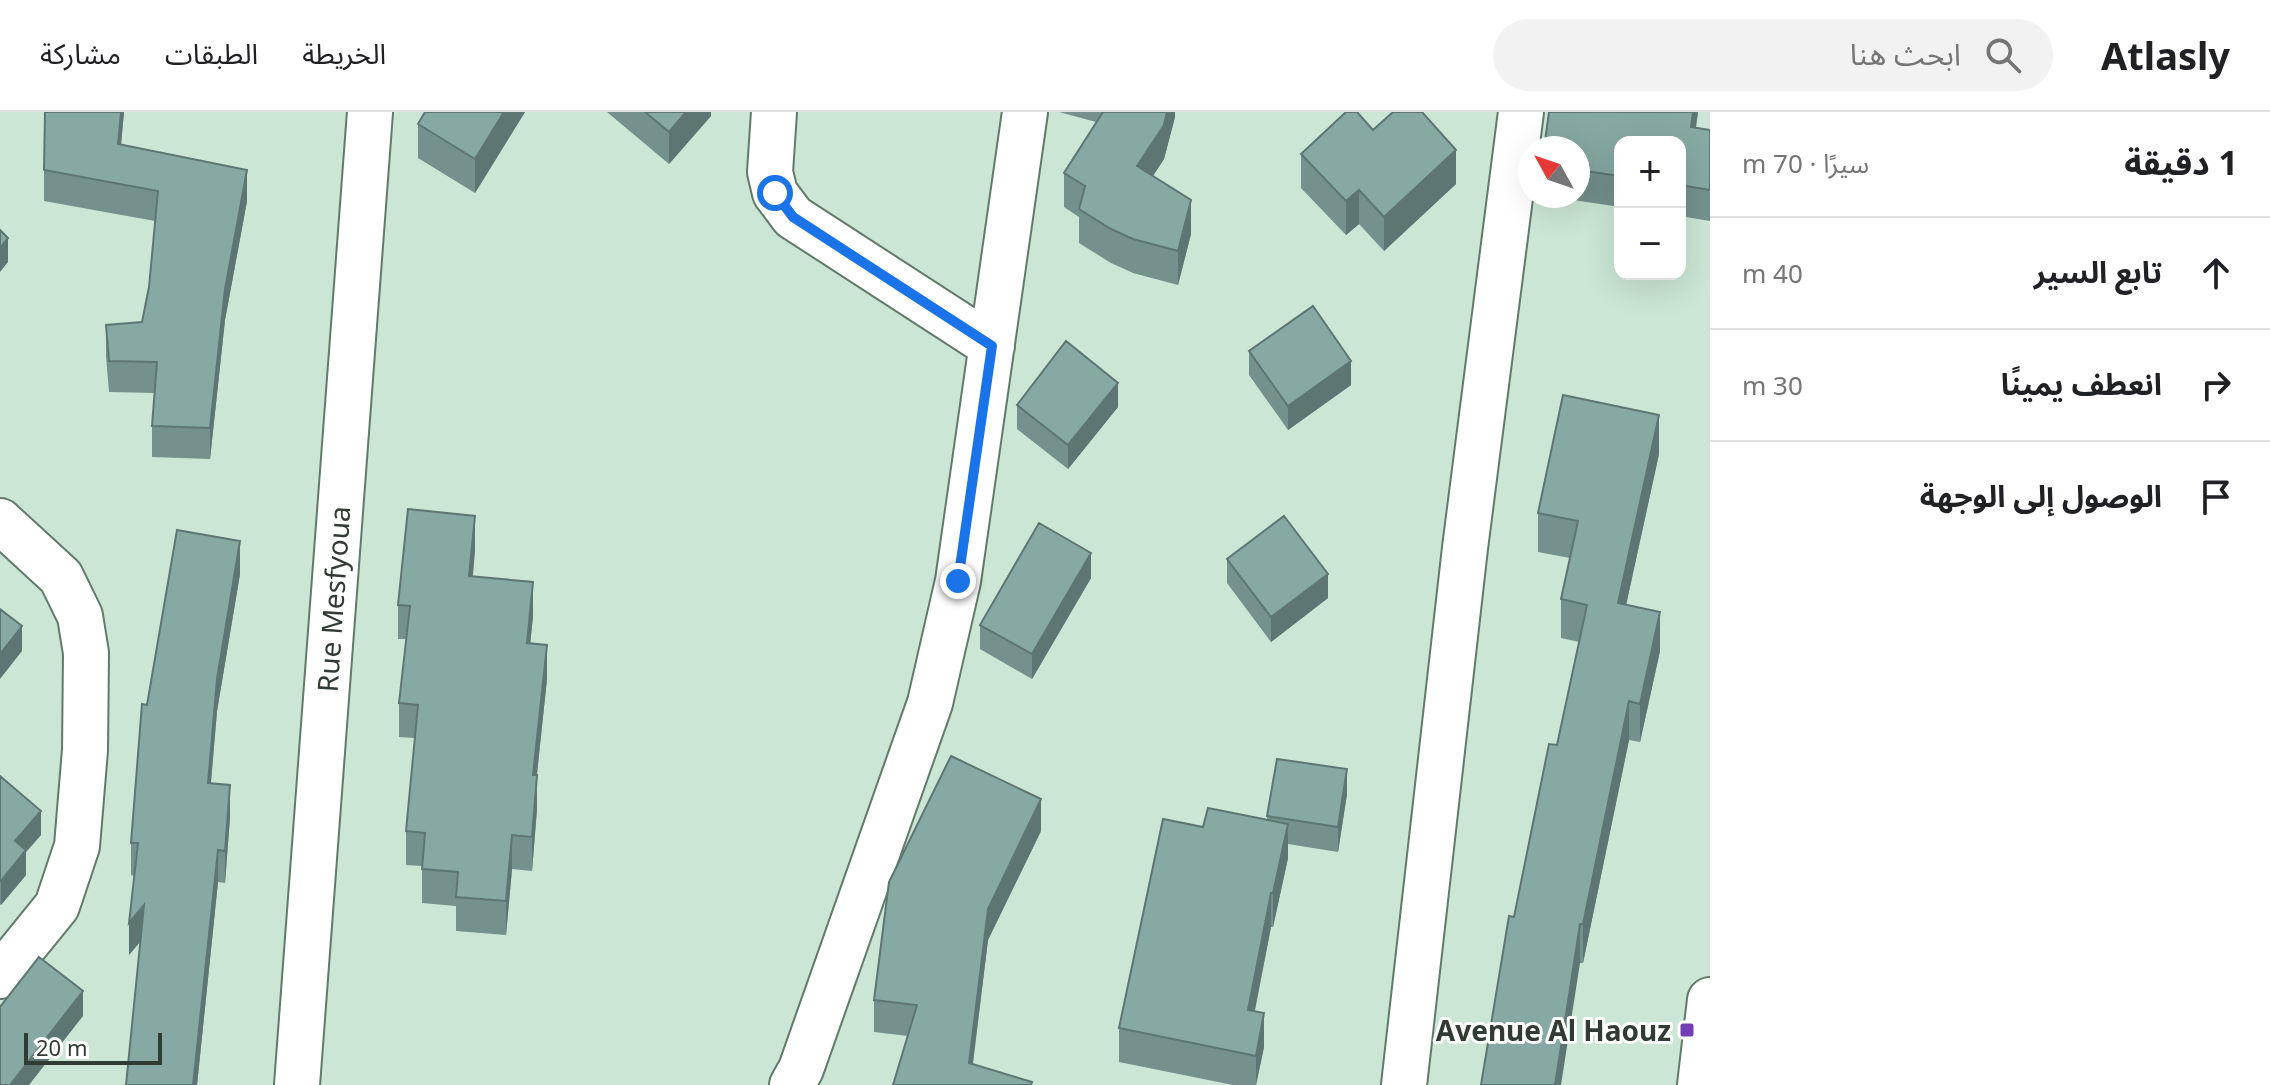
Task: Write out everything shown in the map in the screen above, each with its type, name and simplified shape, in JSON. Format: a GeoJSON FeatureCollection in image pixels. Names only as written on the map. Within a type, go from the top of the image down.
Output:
{"type":"FeatureCollection","features":[{"type":"Feature","properties":{"kind":"street","name":"Rue Mesfyoua"},"geometry":{"type":"LineString","coordinates":[[297,1085],[370,112]]}},
{"type":"Feature","properties":{"kind":"street"},"geometry":{"type":"LineString","coordinates":[[774,112],[770,172],[775,193],[793,217],[992,346]]}},
{"type":"Feature","properties":{"kind":"street"},"geometry":{"type":"LineString","coordinates":[[799,1080],[930,703],[958,581],[1025,112]]}},
{"type":"Feature","properties":{"kind":"street"},"geometry":{"type":"LineString","coordinates":[[1404,1085],[1465,548],[1521,112]]}},
{"type":"Feature","properties":{"kind":"street"},"geometry":{"type":"LineString","coordinates":[[0,521],[61,577],[80,616],[86,653],[85,750],[77,846],[57,906],[0,976]]}},
{"type":"Feature","properties":{"kind":"street"},"geometry":{"type":"LineString","coordinates":[[1700,1085],[1710,1000]]}},
{"type":"Feature","properties":{"kind":"building"},"geometry":{"type":"Polygon","coordinates":[[[45,112],[121,112],[118,144],[247,170],[225,289],[210,428],[152,426],[157,362],[109,361],[106,325],[142,322],[149,287],[158,191],[44,170],[45,112]]]}},
{"type":"Feature","properties":{"kind":"building"},"geometry":{"type":"Polygon","coordinates":[[[425,112],[504,112],[475,159],[418,124],[425,112]]]}},
{"type":"Feature","properties":{"kind":"building"},"geometry":{"type":"Polygon","coordinates":[[[645,112],[686,112],[669,132],[645,112]]]}},
{"type":"Feature","properties":{"kind":"building"},"geometry":{"type":"Polygon","coordinates":[[[1103,112],[1167,112],[1164,125],[1137,166],[1191,200],[1178,251],[1133,239],[1079,209],[1085,186],[1064,173],[1103,112]]]}},
{"type":"Feature","properties":{"kind":"building"},"geometry":{"type":"Polygon","coordinates":[[[1346,112],[1357,112],[1373,130],[1393,112],[1422,112],[1456,150],[1384,217],[1359,190],[1346,201],[1301,154],[1346,112]]]}},
{"type":"Feature","properties":{"kind":"building"},"geometry":{"type":"Polygon","coordinates":[[[1549,112],[1693,112],[1691,127],[1710,130],[1710,190],[1686,186],[1686,136],[1614,136],[1614,175],[1590,172],[1590,136],[1546,136],[1549,112]]]}},
{"type":"Feature","properties":{"kind":"building"},"geometry":{"type":"Polygon","coordinates":[[[0,230],[8,238],[0,248],[0,230]]]}},
{"type":"Feature","properties":{"kind":"building"},"geometry":{"type":"Polygon","coordinates":[[[1313,306],[1351,361],[1288,406],[1249,351],[1313,306]]]}},
{"type":"Feature","properties":{"kind":"building"},"geometry":{"type":"Polygon","coordinates":[[[1066,341],[1118,383],[1068,445],[1017,405],[1066,341]]]}},
{"type":"Feature","properties":{"kind":"building"},"geometry":{"type":"Polygon","coordinates":[[[1563,395],[1659,415],[1618,603],[1660,612],[1640,704],[1629,701],[1583,924],[1580,924],[1555,1085],[1481,1085],[1509,916],[1514,917],[1549,744],[1557,745],[1587,605],[1561,599],[1578,521],[1538,513],[1563,395]]]}},
{"type":"Feature","properties":{"kind":"building"},"geometry":{"type":"Polygon","coordinates":[[[408,509],[475,516],[469,576],[533,582],[527,643],[547,645],[533,775],[537,775],[532,837],[512,835],[506,901],[456,897],[458,872],[422,869],[425,833],[406,831],[418,705],[399,703],[410,606],[398,605],[408,509]]]}},
{"type":"Feature","properties":{"kind":"building"},"geometry":{"type":"Polygon","coordinates":[[[1284,516],[1328,574],[1271,617],[1227,559],[1284,516]]]}},
{"type":"Feature","properties":{"kind":"building"},"geometry":{"type":"Polygon","coordinates":[[[1039,523],[1091,553],[1032,654],[980,625],[1039,523]]]}},
{"type":"Feature","properties":{"kind":"building"},"geometry":{"type":"Polygon","coordinates":[[[177,530],[240,541],[217,679],[208,783],[230,785],[225,851],[218,850],[193,1085],[126,1085],[144,905],[129,923],[138,843],[131,843],[142,704],[147,705],[177,530]]]}},
{"type":"Feature","properties":{"kind":"building"},"geometry":{"type":"Polygon","coordinates":[[[0,609],[22,626],[0,654],[0,609]]]}},
{"type":"Feature","properties":{"kind":"building"},"geometry":{"type":"Polygon","coordinates":[[[951,756],[1041,799],[988,909],[969,1063],[1032,1082],[1031,1085],[893,1085],[917,1005],[874,1000],[889,882],[951,756]]]}},
{"type":"Feature","properties":{"kind":"building"},"geometry":{"type":"Polygon","coordinates":[[[1277,759],[1347,769],[1338,827],[1267,816],[1277,759]]]}},
{"type":"Feature","properties":{"kind":"building"},"geometry":{"type":"Polygon","coordinates":[[[0,776],[41,811],[15,841],[26,850],[1,881],[0,880],[0,776]]]}},
{"type":"Feature","properties":{"kind":"building"},"geometry":{"type":"Polygon","coordinates":[[[1208,808],[1288,824],[1248,1010],[1264,1013],[1256,1056],[1119,1028],[1163,819],[1203,827],[1208,808]]]}},
{"type":"Feature","properties":{"kind":"building"},"geometry":{"type":"Polygon","coordinates":[[[39,957],[83,991],[10,1085],[0,1085],[0,1007],[39,957]]]}},
{"type":"Feature","properties":{"kind":"place","name":"Avenue Al Haouz"},"geometry":{"type":"Point","coordinates":[1687,1030]}},
{"type":"Feature","properties":{"kind":"route"},"geometry":{"type":"LineString","coordinates":[[775,193],[793,217],[992,346],[958,581]]}}]}
